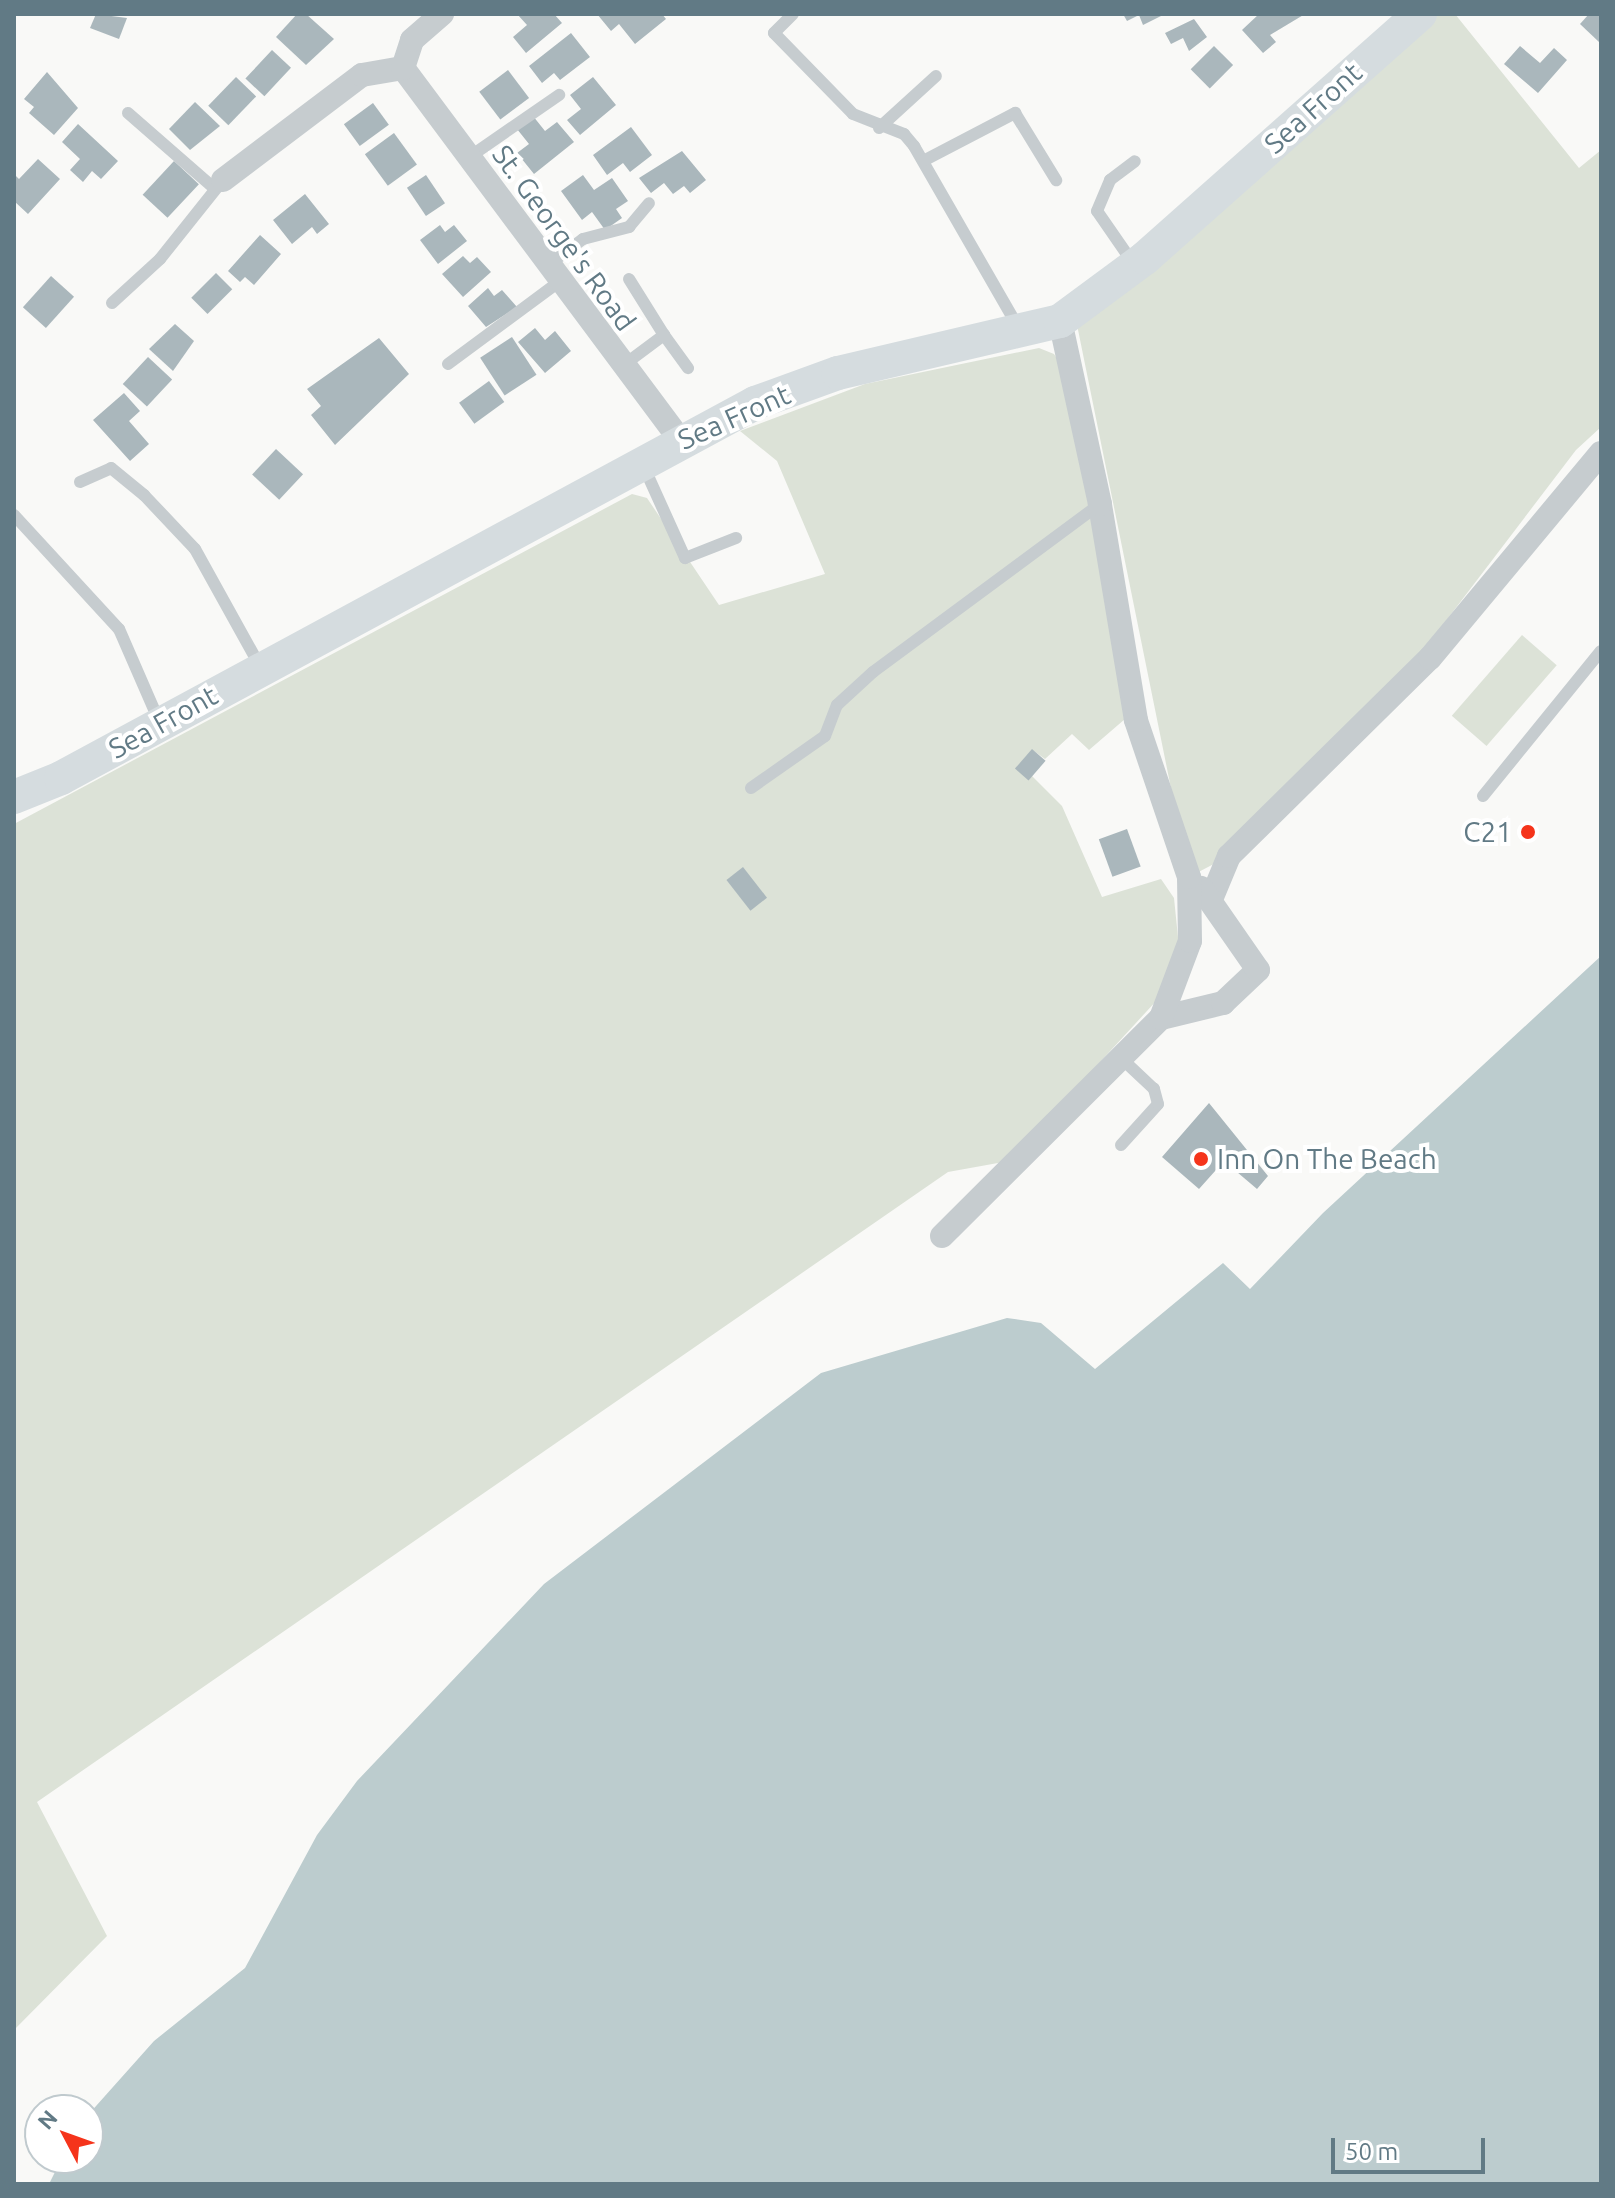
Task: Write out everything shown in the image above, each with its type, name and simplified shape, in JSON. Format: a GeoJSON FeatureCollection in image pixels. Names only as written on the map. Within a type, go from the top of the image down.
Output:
{"type":"FeatureCollection","features":[{"type":"Feature","properties":{"kind":"street"},"geometry":{"type":"LineString","coordinates":[[218,184],[362,75],[403,68],[412,40],[442,14]]}},
{"type":"Feature","properties":{"kind":"street","name":"Sea Front"},"geometry":{"type":"LineString","coordinates":[[14,797],[160,724],[680,440],[838,373],[1060,321],[1135,265],[1412,16]]}},
{"type":"Feature","properties":{"kind":"street","name":"St. George's Road"},"geometry":{"type":"LineString","coordinates":[[403,68],[621,367],[680,440]]}},
{"type":"Feature","properties":{"kind":"street"},"geometry":{"type":"LineString","coordinates":[[1060,321],[1100,504],[1136,720],[1189,877],[1187,959],[1196,986],[1223,1003]]}},
{"type":"Feature","properties":{"kind":"street"},"geometry":{"type":"LineString","coordinates":[[1212,897],[1229,856],[1430,658],[1601,453]]}},
{"type":"Feature","properties":{"kind":"street"},"geometry":{"type":"LineString","coordinates":[[1161,1018],[1223,1003],[1258,970],[1212,897],[1189,877]]}},
{"type":"Feature","properties":{"kind":"street"},"geometry":{"type":"LineString","coordinates":[[942,1236],[1161,1018],[1187,959]]}},
{"type":"Feature","properties":{"kind":"lane"},"geometry":{"type":"LineString","coordinates":[[793,14],[774,33],[853,114],[879,128],[904,134],[925,160],[1020,330]]}},
{"type":"Feature","properties":{"kind":"lane"},"geometry":{"type":"LineString","coordinates":[[879,128],[936,76]]}},
{"type":"Feature","properties":{"kind":"lane"},"geometry":{"type":"LineString","coordinates":[[468,158],[559,95]]}},
{"type":"Feature","properties":{"kind":"lane"},"geometry":{"type":"LineString","coordinates":[[112,303],[183,233],[218,184],[128,113]]}},
{"type":"Feature","properties":{"kind":"lane"},"geometry":{"type":"LineString","coordinates":[[925,160],[1015,113],[1056,180]]}},
{"type":"Feature","properties":{"kind":"lane"},"geometry":{"type":"LineString","coordinates":[[1135,161],[1110,180],[1097,211],[1135,265]]}},
{"type":"Feature","properties":{"kind":"lane"},"geometry":{"type":"LineString","coordinates":[[448,364],[553,274],[583,239],[629,227],[649,203]]}},
{"type":"Feature","properties":{"kind":"lane"},"geometry":{"type":"LineString","coordinates":[[629,279],[688,368]]}},
{"type":"Feature","properties":{"kind":"lane"},"geometry":{"type":"LineString","coordinates":[[621,367],[664,335]]}},
{"type":"Feature","properties":{"kind":"lane"},"geometry":{"type":"LineString","coordinates":[[641,461],[685,558],[736,538]]}},
{"type":"Feature","properties":{"kind":"lane"},"geometry":{"type":"LineString","coordinates":[[80,482],[111,468],[153,503],[195,549],[261,668]]}},
{"type":"Feature","properties":{"kind":"lane"},"geometry":{"type":"LineString","coordinates":[[751,788],[825,736],[837,705],[873,672],[1100,504]]}},
{"type":"Feature","properties":{"kind":"lane"},"geometry":{"type":"LineString","coordinates":[[14,515],[119,629],[160,724]]}},
{"type":"Feature","properties":{"kind":"lane"},"geometry":{"type":"LineString","coordinates":[[1483,796],[1601,651]]}},
{"type":"Feature","properties":{"kind":"lane"},"geometry":{"type":"LineString","coordinates":[[1121,1145],[1158,1104],[1154,1089],[1122,1059]]}},
{"type":"Feature","properties":{"kind":"shaded area"},"geometry":{"type":"Polygon","coordinates":[[[1419,14],[1455,14],[1579,168],[1601,150],[1601,427],[1576,450],[1378,710],[1229,856],[1189,877],[1074,310],[1419,14]]]}},
{"type":"Feature","properties":{"kind":"shaded area"},"geometry":{"type":"Polygon","coordinates":[[[1039,348],[1054,354],[1066,372],[1125,719],[1089,750],[1072,734],[1045,759],[1034,751],[1021,765],[1062,806],[1102,897],[1161,879],[1174,898],[1179,947],[1158,999],[1009,1161],[948,1172],[37,1802],[107,1936],[14,2030],[14,824],[632,494],[647,498],[719,605],[825,574],[777,461],[740,431],[865,384],[1039,348]]]}},
{"type":"Feature","properties":{"kind":"shaded area"},"geometry":{"type":"Polygon","coordinates":[[[1522,635],[1557,665],[1487,746],[1452,716],[1522,635]]]}},
{"type":"Feature","properties":{"kind":"shaded area"},"geometry":{"type":"Polygon","coordinates":[[[1601,956],[1601,2184],[49,2184],[54,2174],[104,2174],[104,2097],[154,2041],[245,1968],[317,1835],[357,1781],[544,1584],[821,1373],[1007,1318],[1041,1323],[1095,1369],[1223,1263],[1250,1289],[1323,1213],[1601,956]]]}},
{"type":"Feature","properties":{"kind":"building"},"geometry":{"type":"Polygon","coordinates":[[[96,14],[127,18],[119,39],[90,28],[96,14]]]}},
{"type":"Feature","properties":{"kind":"building"},"geometry":{"type":"Polygon","coordinates":[[[297,14],[306,14],[334,39],[306,65],[276,37],[297,14]]]}},
{"type":"Feature","properties":{"kind":"building"},"geometry":{"type":"Polygon","coordinates":[[[517,14],[554,14],[562,23],[526,53],[513,37],[527,25],[517,14]]]}},
{"type":"Feature","properties":{"kind":"building"},"geometry":{"type":"Polygon","coordinates":[[[597,14],[662,14],[666,19],[635,44],[619,24],[611,31],[597,14]]]}},
{"type":"Feature","properties":{"kind":"building"},"geometry":{"type":"Polygon","coordinates":[[[1123,14],[1161,16],[1143,25],[1139,15],[1127,21],[1123,14]]]}},
{"type":"Feature","properties":{"kind":"building"},"geometry":{"type":"Polygon","coordinates":[[[1259,14],[1305,14],[1270,35],[1276,42],[1263,53],[1242,30],[1259,14]]]}},
{"type":"Feature","properties":{"kind":"building"},"geometry":{"type":"Polygon","coordinates":[[[1589,14],[1601,14],[1599,42],[1580,24],[1589,14]]]}},
{"type":"Feature","properties":{"kind":"building"},"geometry":{"type":"Polygon","coordinates":[[[1194,19],[1207,37],[1189,51],[1183,38],[1171,44],[1165,33],[1194,19]]]}},
{"type":"Feature","properties":{"kind":"building"},"geometry":{"type":"Polygon","coordinates":[[[571,33],[590,57],[560,80],[554,73],[542,83],[529,66],[571,33]]]}},
{"type":"Feature","properties":{"kind":"building"},"geometry":{"type":"Polygon","coordinates":[[[1214,46],[1233,65],[1210,88],[1191,69],[1214,46]]]}},
{"type":"Feature","properties":{"kind":"building"},"geometry":{"type":"Polygon","coordinates":[[[1520,46],[1540,63],[1554,48],[1567,60],[1538,93],[1504,64],[1520,46]]]}},
{"type":"Feature","properties":{"kind":"building"},"geometry":{"type":"Polygon","coordinates":[[[272,50],[291,68],[264,96],[245,79],[272,50]]]}},
{"type":"Feature","properties":{"kind":"building"},"geometry":{"type":"Polygon","coordinates":[[[508,70],[529,98],[500,120],[479,92],[508,70]]]}},
{"type":"Feature","properties":{"kind":"building"},"geometry":{"type":"Polygon","coordinates":[[[47,72],[78,108],[54,135],[29,113],[34,107],[24,99],[47,72]]]}},
{"type":"Feature","properties":{"kind":"building"},"geometry":{"type":"Polygon","coordinates":[[[236,77],[256,96],[228,125],[208,106],[236,77]]]}},
{"type":"Feature","properties":{"kind":"building"},"geometry":{"type":"Polygon","coordinates":[[[593,77],[616,105],[580,135],[567,120],[581,109],[570,95],[593,77]]]}},
{"type":"Feature","properties":{"kind":"building"},"geometry":{"type":"Polygon","coordinates":[[[195,102],[220,126],[190,150],[169,129],[195,102]]]}},
{"type":"Feature","properties":{"kind":"building"},"geometry":{"type":"Polygon","coordinates":[[[373,103],[389,125],[360,146],[344,124],[373,103]]]}},
{"type":"Feature","properties":{"kind":"building"},"geometry":{"type":"Polygon","coordinates":[[[533,116],[545,131],[557,122],[574,142],[534,174],[517,153],[529,144],[517,129],[533,116]]]}},
{"type":"Feature","properties":{"kind":"building"},"geometry":{"type":"Polygon","coordinates":[[[78,124],[118,161],[101,179],[92,171],[83,182],[70,170],[80,159],[62,142],[78,124]]]}},
{"type":"Feature","properties":{"kind":"building"},"geometry":{"type":"Polygon","coordinates":[[[631,127],[652,155],[630,172],[623,163],[607,175],[593,155],[631,127]]]}},
{"type":"Feature","properties":{"kind":"building"},"geometry":{"type":"Polygon","coordinates":[[[394,133],[417,165],[388,186],[365,154],[394,133]]]}},
{"type":"Feature","properties":{"kind":"building"},"geometry":{"type":"Polygon","coordinates":[[[682,151],[706,180],[690,193],[684,186],[673,194],[664,183],[651,193],[639,178],[682,151]]]}},
{"type":"Feature","properties":{"kind":"building"},"geometry":{"type":"Polygon","coordinates":[[[38,159],[60,179],[28,214],[14,201],[14,174],[19,179],[38,159]]]}},
{"type":"Feature","properties":{"kind":"building"},"geometry":{"type":"Polygon","coordinates":[[[174,161],[199,184],[167,218],[143,195],[174,161]]]}},
{"type":"Feature","properties":{"kind":"building"},"geometry":{"type":"Polygon","coordinates":[[[426,175],[445,203],[426,216],[407,188],[426,175]]]}},
{"type":"Feature","properties":{"kind":"building"},"geometry":{"type":"Polygon","coordinates":[[[583,175],[594,190],[612,178],[628,201],[616,209],[622,218],[605,230],[592,212],[582,220],[561,191],[583,175]]]}},
{"type":"Feature","properties":{"kind":"building"},"geometry":{"type":"Polygon","coordinates":[[[305,194],[329,224],[317,234],[312,227],[292,244],[273,220],[305,194]]]}},
{"type":"Feature","properties":{"kind":"building"},"geometry":{"type":"Polygon","coordinates":[[[440,225],[445,232],[454,225],[467,241],[438,264],[420,240],[440,225]]]}},
{"type":"Feature","properties":{"kind":"building"},"geometry":{"type":"Polygon","coordinates":[[[260,235],[281,254],[254,285],[245,277],[240,282],[228,271],[260,235]]]}},
{"type":"Feature","properties":{"kind":"building"},"geometry":{"type":"Polygon","coordinates":[[[463,256],[470,263],[477,257],[491,272],[463,297],[442,274],[463,256]]]}},
{"type":"Feature","properties":{"kind":"building"},"geometry":{"type":"Polygon","coordinates":[[[216,273],[232,289],[208,314],[191,298],[216,273]]]}},
{"type":"Feature","properties":{"kind":"building"},"geometry":{"type":"Polygon","coordinates":[[[51,276],[74,297],[46,328],[23,307],[51,276]]]}},
{"type":"Feature","properties":{"kind":"building"},"geometry":{"type":"Polygon","coordinates":[[[488,288],[494,296],[502,290],[517,307],[486,327],[468,306],[488,288]]]}},
{"type":"Feature","properties":{"kind":"building"},"geometry":{"type":"Polygon","coordinates":[[[175,324],[194,341],[173,371],[149,349],[175,324]]]}},
{"type":"Feature","properties":{"kind":"building"},"geometry":{"type":"Polygon","coordinates":[[[535,328],[545,340],[555,331],[571,351],[545,373],[518,342],[535,328]]]}},
{"type":"Feature","properties":{"kind":"building"},"geometry":{"type":"Polygon","coordinates":[[[512,337],[537,375],[505,395],[480,358],[512,337]]]}},
{"type":"Feature","properties":{"kind":"building"},"geometry":{"type":"Polygon","coordinates":[[[379,338],[409,374],[335,445],[311,415],[321,406],[307,389],[379,338]]]}},
{"type":"Feature","properties":{"kind":"building"},"geometry":{"type":"Polygon","coordinates":[[[148,357],[172,380],[147,407],[123,384],[148,357]]]}},
{"type":"Feature","properties":{"kind":"building"},"geometry":{"type":"Polygon","coordinates":[[[489,381],[504,402],[474,424],[459,403],[489,381]]]}},
{"type":"Feature","properties":{"kind":"building"},"geometry":{"type":"Polygon","coordinates":[[[124,393],[140,411],[129,421],[149,444],[130,461],[93,420],[124,393]]]}},
{"type":"Feature","properties":{"kind":"building"},"geometry":{"type":"Polygon","coordinates":[[[276,449],[303,474],[279,500],[252,475],[276,449]]]}},
{"type":"Feature","properties":{"kind":"building"},"geometry":{"type":"Polygon","coordinates":[[[1032,749],[1046,761],[1029,780],[1015,769],[1032,749]]]}},
{"type":"Feature","properties":{"kind":"building"},"geometry":{"type":"Polygon","coordinates":[[[1127,829],[1141,867],[1112,877],[1099,839],[1127,829]]]}},
{"type":"Feature","properties":{"kind":"building"},"geometry":{"type":"Polygon","coordinates":[[[743,867],[767,898],[750,911],[726,880],[743,867]]]}},
{"type":"Feature","properties":{"kind":"building"},"geometry":{"type":"Polygon","coordinates":[[[1209,1103],[1268,1176],[1257,1189],[1224,1161],[1199,1189],[1162,1157],[1209,1103]]]}},
{"type":"Feature","properties":{"kind":"place","name":"C21"},"geometry":{"type":"Point","coordinates":[1528,832]}},
{"type":"Feature","properties":{"kind":"place","name":"Inn On The Beach"},"geometry":{"type":"Point","coordinates":[1201,1159]}}]}
